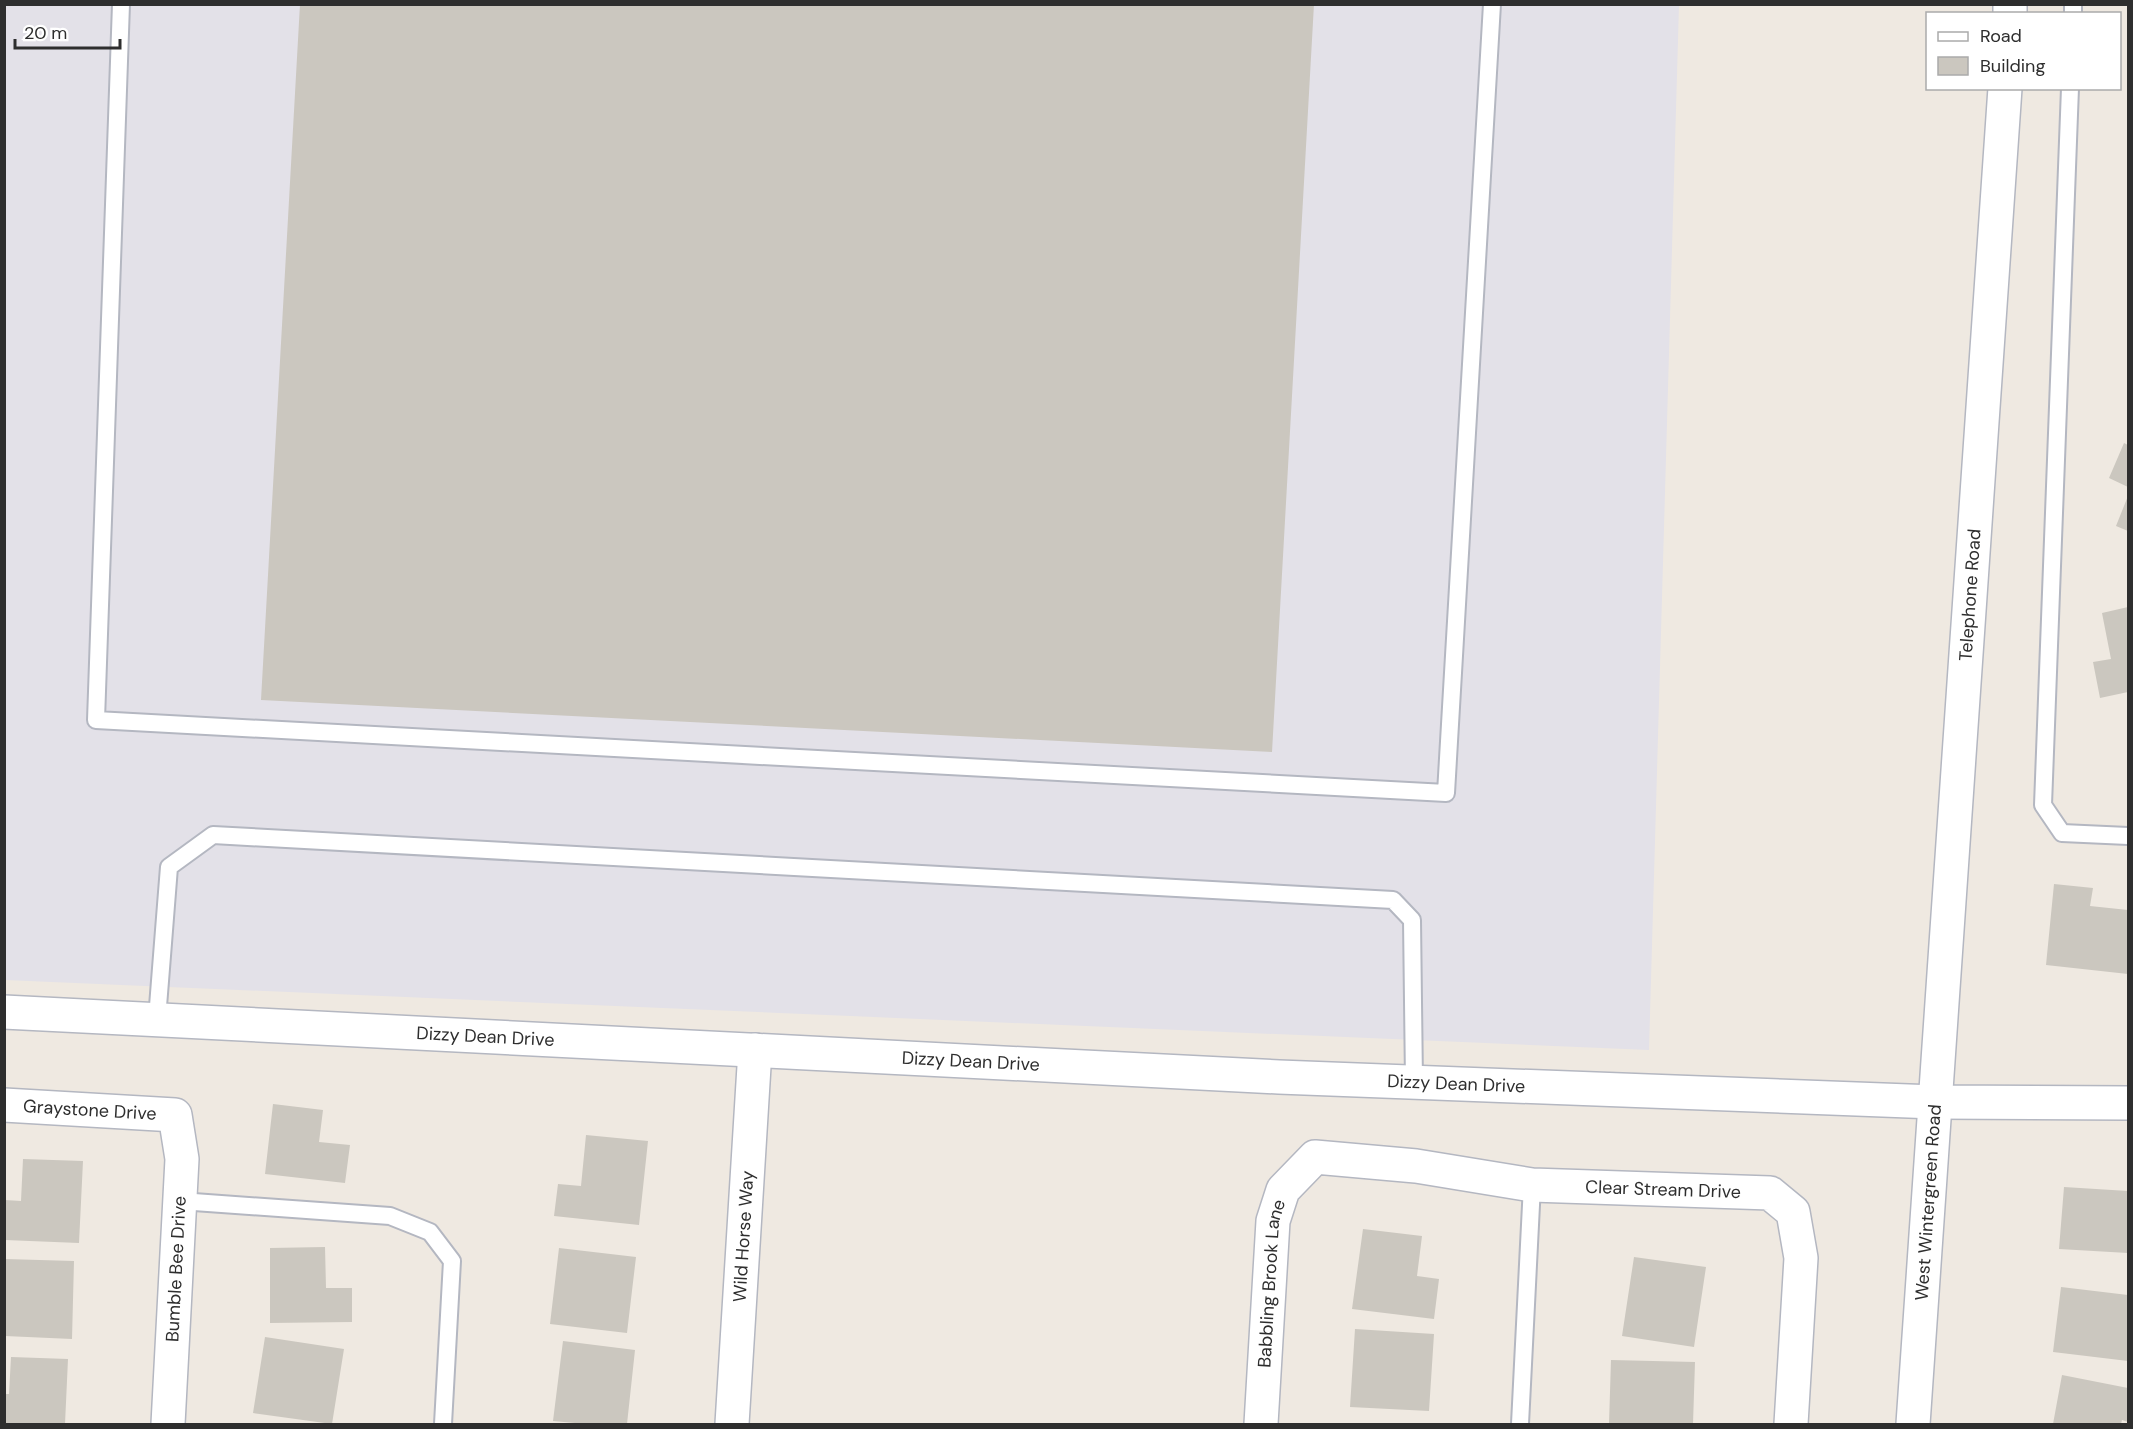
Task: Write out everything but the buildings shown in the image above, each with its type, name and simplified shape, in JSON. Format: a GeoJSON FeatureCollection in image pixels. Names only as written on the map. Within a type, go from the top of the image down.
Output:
{"type":"FeatureCollection","features":[{"type":"Feature","properties":{"kind":"street","name":"Telephone Road"},"geometry":{"type":"LineString","coordinates":[[1935,1102],[2005,90]]}},
{"type":"Feature","properties":{"kind":"street","name":"Dizzy Dean Drive"},"geometry":{"type":"LineString","coordinates":[[4,1012],[1279,1077],[1935,1102]]}},
{"type":"Feature","properties":{"kind":"street","name":"Wild Horse Way"},"geometry":{"type":"LineString","coordinates":[[732,1425],[755,1050]]}},
{"type":"Feature","properties":{"kind":"street","name":"West Wintergreen Road"},"geometry":{"type":"LineString","coordinates":[[1912,1425],[1935,1102],[2128,1103]]}},
{"type":"Feature","properties":{"kind":"street","name":"Graystone Drive"},"geometry":{"type":"LineString","coordinates":[[4,1105],[175,1114]]}},
{"type":"Feature","properties":{"kind":"street","name":"Bumble Bee Drive"},"geometry":{"type":"LineString","coordinates":[[168,1425],[182,1159],[175,1114]]}},
{"type":"Feature","properties":{"kind":"street","name":"Clear Stream Drive"},"geometry":{"type":"LineString","coordinates":[[1315,1157],[1416,1166],[1532,1185],[1770,1193],[1793,1212],[1801,1258],[1791,1425]]}},
{"type":"Feature","properties":{"kind":"street","name":"Babbling Brook Lane"},"geometry":{"type":"LineString","coordinates":[[1262,1425],[1273,1221],[1283,1190],[1315,1157]]}},
{"type":"Feature","properties":{"kind":"lane"},"geometry":{"type":"LineString","coordinates":[[121,4],[96,720],[1446,793],[1492,4]]}},
{"type":"Feature","properties":{"kind":"lane"},"geometry":{"type":"LineString","coordinates":[[2070,90],[2043,805],[2062,833],[2128,836]]}},
{"type":"Feature","properties":{"kind":"lane"},"geometry":{"type":"LineString","coordinates":[[157,1019],[169,867],[213,835],[1392,900],[1412,920],[1414,1082]]}},
{"type":"Feature","properties":{"kind":"lane"},"geometry":{"type":"LineString","coordinates":[[1520,1425],[1532,1185]]}},
{"type":"Feature","properties":{"kind":"lane"},"geometry":{"type":"LineString","coordinates":[[180,1201],[390,1216],[430,1232],[452,1261],[443,1425]]}},
{"type":"Feature","properties":{"kind":"shaded area"},"geometry":{"type":"Polygon","coordinates":[[[5,5],[1679,5],[1649,1050],[5,980],[5,5]]]}}]}
